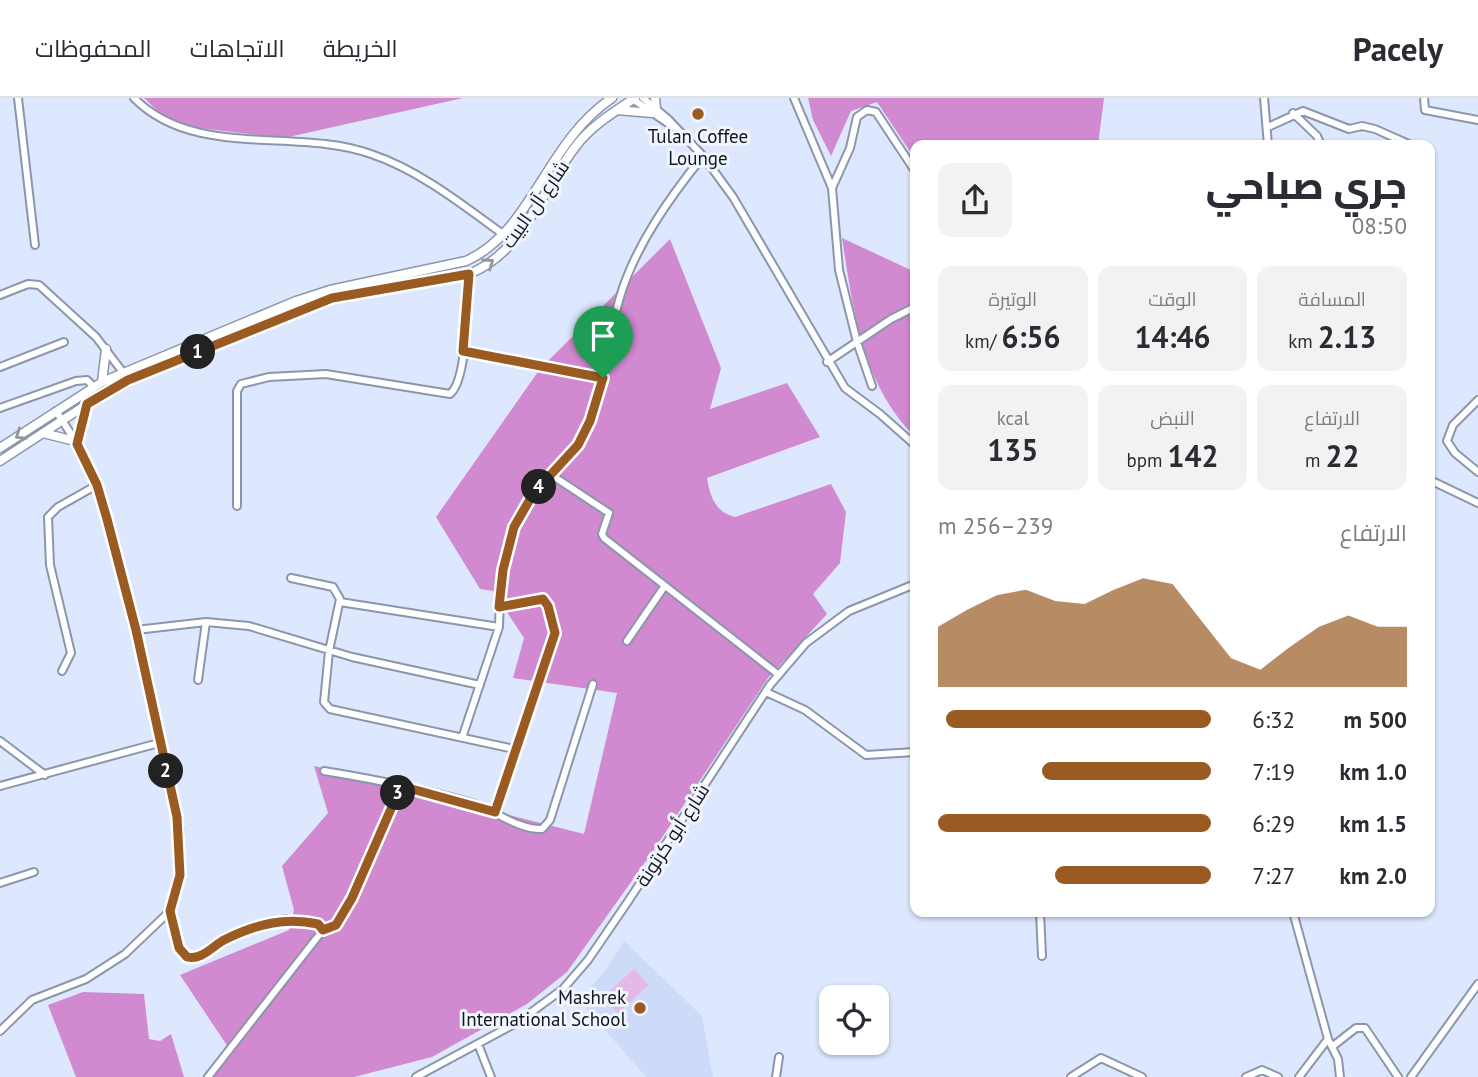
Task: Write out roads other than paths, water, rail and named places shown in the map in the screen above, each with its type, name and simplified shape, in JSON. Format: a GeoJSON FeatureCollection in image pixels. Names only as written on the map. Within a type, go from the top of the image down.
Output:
{"type":"FeatureCollection","features":[{"type":"Feature","properties":{"kind":"street"},"geometry":{"type":"LineString","coordinates":[[18,98],[35,245]]}},
{"type":"Feature","properties":{"kind":"street"},"geometry":{"type":"LineString","coordinates":[[134,98],[162,118],[193,131],[328,144],[371,153],[423,180],[504,236]]}},
{"type":"Feature","properties":{"kind":"street","name":"شارع آل البيت"},"geometry":{"type":"LineString","coordinates":[[0,448],[98,384],[124,372],[330,290],[466,261],[488,250],[504,236],[568,138],[612,98]]}},
{"type":"Feature","properties":{"kind":"street"},"geometry":{"type":"LineString","coordinates":[[633,98],[675,128],[704,156],[733,197],[827,362],[845,388],[910,441]]}},
{"type":"Feature","properties":{"kind":"street","name":"شارع آل البيت"},"geometry":{"type":"LineString","coordinates":[[0,461],[128,380],[332,298],[469,274],[485,266],[509,246],[577,144],[633,98]]}},
{"type":"Feature","properties":{"kind":"street"},"geometry":{"type":"LineString","coordinates":[[643,98],[654,111]]}},
{"type":"Feature","properties":{"kind":"street"},"geometry":{"type":"LineString","coordinates":[[654,111],[655,98]]}},
{"type":"Feature","properties":{"kind":"street"},"geometry":{"type":"LineString","coordinates":[[794,98],[832,188],[838,265],[857,342],[872,386]]}},
{"type":"Feature","properties":{"kind":"street"},"geometry":{"type":"LineString","coordinates":[[1265,98],[1268,140]]}},
{"type":"Feature","properties":{"kind":"street"},"geometry":{"type":"LineString","coordinates":[[1424,98],[1425,110],[1478,120]]}},
{"type":"Feature","properties":{"kind":"street"},"geometry":{"type":"LineString","coordinates":[[617,110],[654,111]]}},
{"type":"Feature","properties":{"kind":"street"},"geometry":{"type":"LineString","coordinates":[[832,188],[850,148],[857,117],[867,110],[876,112],[910,163]]}},
{"type":"Feature","properties":{"kind":"street"},"geometry":{"type":"LineString","coordinates":[[1268,127],[1293,113],[1303,111],[1349,129],[1362,126],[1400,140]]}},
{"type":"Feature","properties":{"kind":"street"},"geometry":{"type":"LineString","coordinates":[[1293,113],[1319,140]]}},
{"type":"Feature","properties":{"kind":"street"},"geometry":{"type":"LineString","coordinates":[[463,735],[499,627],[503,570],[514,527],[526,503],[578,445],[603,378],[621,294],[630,271],[672,197],[704,156]]}},
{"type":"Feature","properties":{"kind":"street"},"geometry":{"type":"LineString","coordinates":[[237,506],[237,391],[244,381],[326,374],[447,395],[457,387],[463,351],[469,274]]}},
{"type":"Feature","properties":{"kind":"street"},"geometry":{"type":"LineString","coordinates":[[0,295],[37,283],[106,349],[128,380]]}},
{"type":"Feature","properties":{"kind":"street"},"geometry":{"type":"LineString","coordinates":[[827,362],[891,319],[910,310]]}},
{"type":"Feature","properties":{"kind":"street"},"geometry":{"type":"LineString","coordinates":[[0,368],[64,342]]}},
{"type":"Feature","properties":{"kind":"street"},"geometry":{"type":"LineString","coordinates":[[0,408],[76,380],[98,384],[106,349]]}},
{"type":"Feature","properties":{"kind":"street"},"geometry":{"type":"LineString","coordinates":[[463,351],[603,378]]}},
{"type":"Feature","properties":{"kind":"street"},"geometry":{"type":"LineString","coordinates":[[1478,400],[1453,425],[1447,441],[1455,453],[1478,472]]}},
{"type":"Feature","properties":{"kind":"street"},"geometry":{"type":"LineString","coordinates":[[76,442],[87,404]]}},
{"type":"Feature","properties":{"kind":"street"},"geometry":{"type":"LineString","coordinates":[[0,1031],[39,996],[77,983],[116,961],[170,911],[179,885],[180,830],[136,630],[97,485],[76,442],[56,411]]}},
{"type":"Feature","properties":{"kind":"street"},"geometry":{"type":"LineString","coordinates":[[43,433],[76,442]]}},
{"type":"Feature","properties":{"kind":"street"},"geometry":{"type":"LineString","coordinates":[[550,474],[609,513],[602,536],[779,675]]}},
{"type":"Feature","properties":{"kind":"street"},"geometry":{"type":"LineString","coordinates":[[1435,482],[1478,503]]}},
{"type":"Feature","properties":{"kind":"street"},"geometry":{"type":"LineString","coordinates":[[62,671],[71,653],[50,565],[48,517],[55,509],[97,485]]}},
{"type":"Feature","properties":{"kind":"street"},"geometry":{"type":"LineString","coordinates":[[290,578],[333,587],[341,602],[329,651],[324,702],[330,709],[416,729],[463,735],[514,749]]}},
{"type":"Feature","properties":{"kind":"street","name":"شارع أبو كرتونة"},"geometry":{"type":"LineString","coordinates":[[416,1077],[543,1005],[576,975],[779,675],[811,638],[833,621],[868,601],[910,586]]}},
{"type":"Feature","properties":{"kind":"street"},"geometry":{"type":"LineString","coordinates":[[627,641],[664,587]]}},
{"type":"Feature","properties":{"kind":"street"},"geometry":{"type":"LineString","coordinates":[[495,812],[555,633],[548,606],[543,599],[499,607]]}},
{"type":"Feature","properties":{"kind":"street"},"geometry":{"type":"LineString","coordinates":[[341,602],[499,627]]}},
{"type":"Feature","properties":{"kind":"street"},"geometry":{"type":"LineString","coordinates":[[136,630],[206,622],[249,626],[329,651],[480,685]]}},
{"type":"Feature","properties":{"kind":"street"},"geometry":{"type":"LineString","coordinates":[[198,680],[206,622]]}},
{"type":"Feature","properties":{"kind":"street"},"geometry":{"type":"LineString","coordinates":[[324,771],[401,786],[495,812],[529,828],[539,829],[547,825],[593,684]]}},
{"type":"Feature","properties":{"kind":"street"},"geometry":{"type":"LineString","coordinates":[[766,692],[805,710],[866,755],[910,752]]}},
{"type":"Feature","properties":{"kind":"street"},"geometry":{"type":"LineString","coordinates":[[0,741],[45,775]]}},
{"type":"Feature","properties":{"kind":"street"},"geometry":{"type":"LineString","coordinates":[[0,786],[159,743]]}},
{"type":"Feature","properties":{"kind":"street"},"geometry":{"type":"LineString","coordinates":[[208,1077],[323,930],[336,925],[352,898],[401,786]]}},
{"type":"Feature","properties":{"kind":"street"},"geometry":{"type":"LineString","coordinates":[[0,883],[34,872]]}},
{"type":"Feature","properties":{"kind":"street"},"geometry":{"type":"LineString","coordinates":[[170,911],[180,950],[190,958],[200,956],[234,935],[285,919],[318,924],[323,930]]}},
{"type":"Feature","properties":{"kind":"street"},"geometry":{"type":"LineString","coordinates":[[1040,917],[1042,956]]}},
{"type":"Feature","properties":{"kind":"street"},"geometry":{"type":"LineString","coordinates":[[1294,917],[1340,1077]]}},
{"type":"Feature","properties":{"kind":"street"},"geometry":{"type":"LineString","coordinates":[[1411,1077],[1478,984]]}},
{"type":"Feature","properties":{"kind":"street"},"geometry":{"type":"LineString","coordinates":[[1333,1046],[1356,1028],[1365,1028],[1398,1077]]}},
{"type":"Feature","properties":{"kind":"street"},"geometry":{"type":"LineString","coordinates":[[1299,1077],[1328,1039]]}},
{"type":"Feature","properties":{"kind":"street"},"geometry":{"type":"LineString","coordinates":[[478,1044],[491,1077]]}},
{"type":"Feature","properties":{"kind":"street"},"geometry":{"type":"LineString","coordinates":[[776,1077],[779,1057]]}},
{"type":"Feature","properties":{"kind":"street"},"geometry":{"type":"LineString","coordinates":[[1071,1077],[1101,1058],[1142,1077]]}},
{"type":"Feature","properties":{"kind":"street"},"geometry":{"type":"LineString","coordinates":[[1246,1077],[1262,1070],[1278,1077]]}},
{"type":"Feature","properties":{"kind":"place","name":"Tulan Coffee Lounge"},"geometry":{"type":"Point","coordinates":[698,114]}},
{"type":"Feature","properties":{"kind":"place","name":"Mashrek International School"},"geometry":{"type":"Point","coordinates":[640,1008]}}]}
